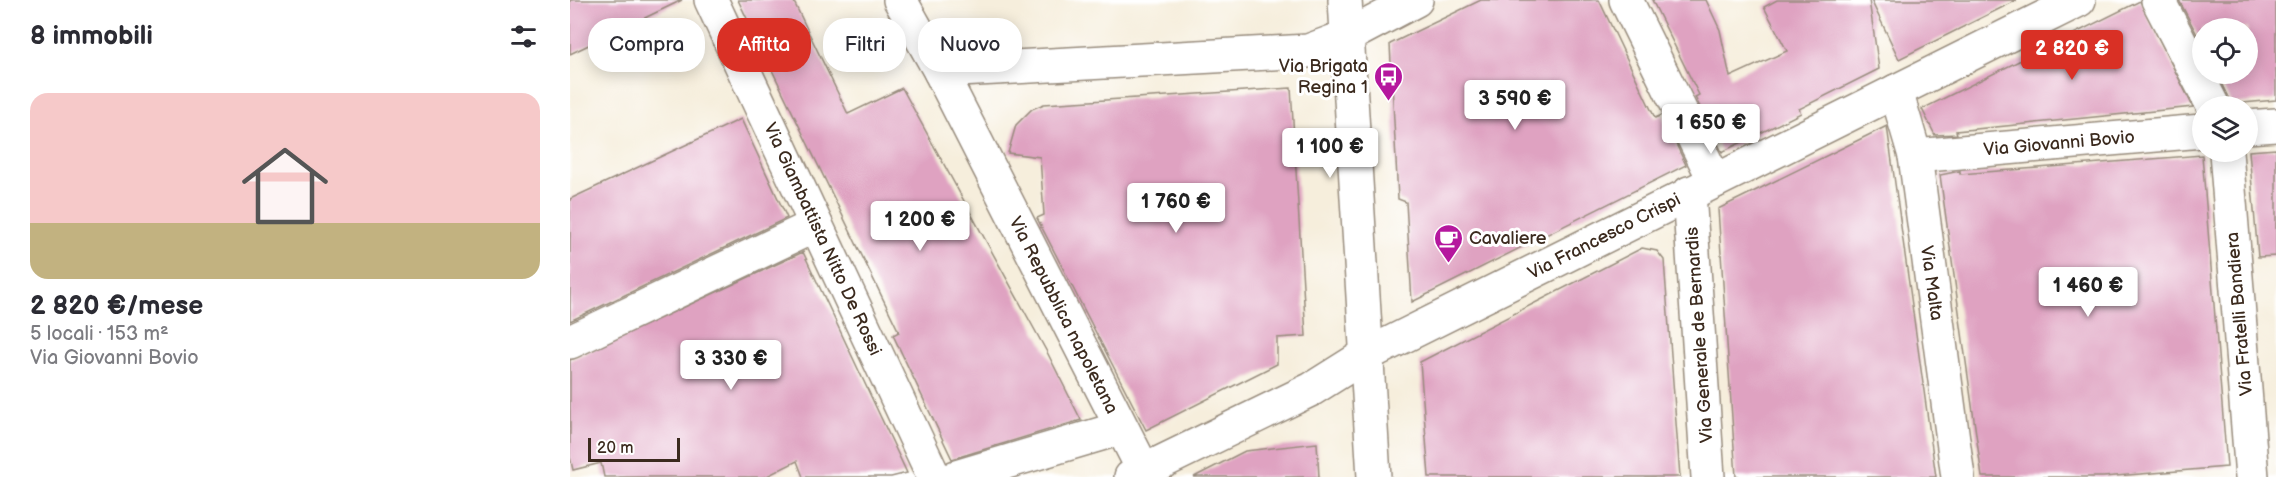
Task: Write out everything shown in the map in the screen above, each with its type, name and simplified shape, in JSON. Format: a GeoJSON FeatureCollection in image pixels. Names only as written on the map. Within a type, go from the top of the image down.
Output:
{"type":"FeatureCollection","features":[{"type":"Feature","properties":{"kind":"street","name":"Via Giambattista Nitto De Rossi"},"geometry":{"type":"LineString","coordinates":[[711,0],[934,477]]}},
{"type":"Feature","properties":{"kind":"street","name":"Via Repubblica napoletana"},"geometry":{"type":"LineString","coordinates":[[900,0],[918,32]]}},
{"type":"Feature","properties":{"kind":"street"},"geometry":{"type":"LineString","coordinates":[[1345,0],[1374,477]]}},
{"type":"Feature","properties":{"kind":"street"},"geometry":{"type":"LineString","coordinates":[[1022,66],[1308,51],[1348,36],[1416,0]]}},
{"type":"Feature","properties":{"kind":"street"},"geometry":{"type":"LineString","coordinates":[[1626,0],[1702,187]]}},
{"type":"Feature","properties":{"kind":"street","name":"Via Francesco Crispi"},"geometry":{"type":"LineString","coordinates":[[1138,474],[1312,389],[1366,355],[2079,0]]}},
{"type":"Feature","properties":{"kind":"street"},"geometry":{"type":"LineString","coordinates":[[2158,0],[2208,96]]}},
{"type":"Feature","properties":{"kind":"street","name":"Via Repubblica napoletana"},"geometry":{"type":"LineString","coordinates":[[941,72],[1121,428],[1138,474]]}},
{"type":"Feature","properties":{"kind":"street","name":"Via Malta"},"geometry":{"type":"LineString","coordinates":[[1896,91],[1915,156],[1958,477]]}},
{"type":"Feature","properties":{"kind":"street"},"geometry":{"type":"LineString","coordinates":[[2258,126],[2276,125]]}},
{"type":"Feature","properties":{"kind":"street","name":"Via Giovanni Bovio"},"geometry":{"type":"LineString","coordinates":[[1915,156],[2192,132]]}},
{"type":"Feature","properties":{"kind":"street","name":"Via Fratelli Bandiera"},"geometry":{"type":"LineString","coordinates":[[2227,162],[2252,477]]}},
{"type":"Feature","properties":{"kind":"street","name":"Via Generale de Bernardis"},"geometry":{"type":"LineString","coordinates":[[1702,187],[1708,477]]}},
{"type":"Feature","properties":{"kind":"street"},"geometry":{"type":"LineString","coordinates":[[570,342],[816,225]]}},
{"type":"Feature","properties":{"kind":"street"},"geometry":{"type":"LineString","coordinates":[[956,477],[1121,428]]}},
{"type":"Feature","properties":{"kind":"building"},"geometry":{"type":"Polygon","coordinates":[[[570,0],[682,0],[645,18],[588,18],[588,45],[570,54],[570,0]]]}},
{"type":"Feature","properties":{"kind":"building"},"geometry":{"type":"Polygon","coordinates":[[[738,0],[793,0],[802,18],[747,18],[738,0]]]}},
{"type":"Feature","properties":{"kind":"building"},"geometry":{"type":"Polygon","coordinates":[[[1481,0],[1599,0],[1655,118],[1662,115],[1686,165],[1412,302],[1406,202],[1398,199],[1390,44],[1481,0]]]}},
{"type":"Feature","properties":{"kind":"building"},"geometry":{"type":"Polygon","coordinates":[[[1652,0],[1706,0],[1720,30],[1730,77],[1787,51],[1764,7],[1777,0],[1869,0],[1879,69],[1799,109],[1801,113],[1722,152],[1695,97],[1699,95],[1652,0]]]}},
{"type":"Feature","properties":{"kind":"building"},"geometry":{"type":"Polygon","coordinates":[[[1871,0],[2017,0],[1899,59],[1871,0]]]}},
{"type":"Feature","properties":{"kind":"building"},"geometry":{"type":"Polygon","coordinates":[[[2179,0],[2276,0],[2276,100],[2258,102],[2258,96],[2227,96],[2222,84],[2258,84],[2258,18],[2192,18],[2192,25],[2179,0]]]}},
{"type":"Feature","properties":{"kind":"building"},"geometry":{"type":"Polygon","coordinates":[[[2140,1],[2192,105],[2192,107],[1935,135],[1922,109],[2140,1]]]}},
{"type":"Feature","properties":{"kind":"building"},"geometry":{"type":"Polygon","coordinates":[[[811,37],[823,62],[823,72],[828,72],[848,114],[902,88],[1048,354],[1081,420],[952,459],[893,335],[899,332],[773,72],[811,72],[811,37]]]}},
{"type":"Feature","properties":{"kind":"building"},"geometry":{"type":"Polygon","coordinates":[[[1291,88],[1306,336],[1277,338],[1277,364],[1146,430],[1037,218],[1044,215],[1040,157],[1008,153],[1016,125],[1032,109],[1044,104],[1291,88]]]}},
{"type":"Feature","properties":{"kind":"building"},"geometry":{"type":"Polygon","coordinates":[[[741,119],[787,218],[570,321],[570,199],[741,119]]]}},
{"type":"Feature","properties":{"kind":"building"},"geometry":{"type":"Polygon","coordinates":[[[1887,126],[1936,477],[1736,477],[1718,209],[1887,126]]]}},
{"type":"Feature","properties":{"kind":"building"},"geometry":{"type":"Polygon","coordinates":[[[2276,149],[2276,256],[2258,257],[2250,162],[2258,162],[2258,150],[2276,149]]]}},
{"type":"Feature","properties":{"kind":"building"},"geometry":{"type":"Polygon","coordinates":[[[2192,156],[2192,162],[2203,162],[2227,467],[2103,477],[1982,477],[1940,175],[1960,171],[1960,174],[2192,156]]]}},
{"type":"Feature","properties":{"kind":"building"},"geometry":{"type":"Polygon","coordinates":[[[1642,248],[1657,251],[1664,260],[1680,477],[1429,477],[1420,362],[1642,248]]]}},
{"type":"Feature","properties":{"kind":"building"},"geometry":{"type":"Polygon","coordinates":[[[803,252],[907,473],[891,477],[803,477],[797,461],[765,477],[604,477],[601,463],[573,470],[570,457],[570,360],[803,252]]]}},
{"type":"Feature","properties":{"kind":"building"},"geometry":{"type":"Polygon","coordinates":[[[1317,443],[1319,477],[1194,477],[1245,451],[1317,443]]]}},
{"type":"Feature","properties":{"kind":"place","name":"Via Brigata Regina 1"},"geometry":{"type":"Point","coordinates":[1389,102]}},
{"type":"Feature","properties":{"kind":"place","name":"Cavaliere"},"geometry":{"type":"Point","coordinates":[1448,264]}}]}
